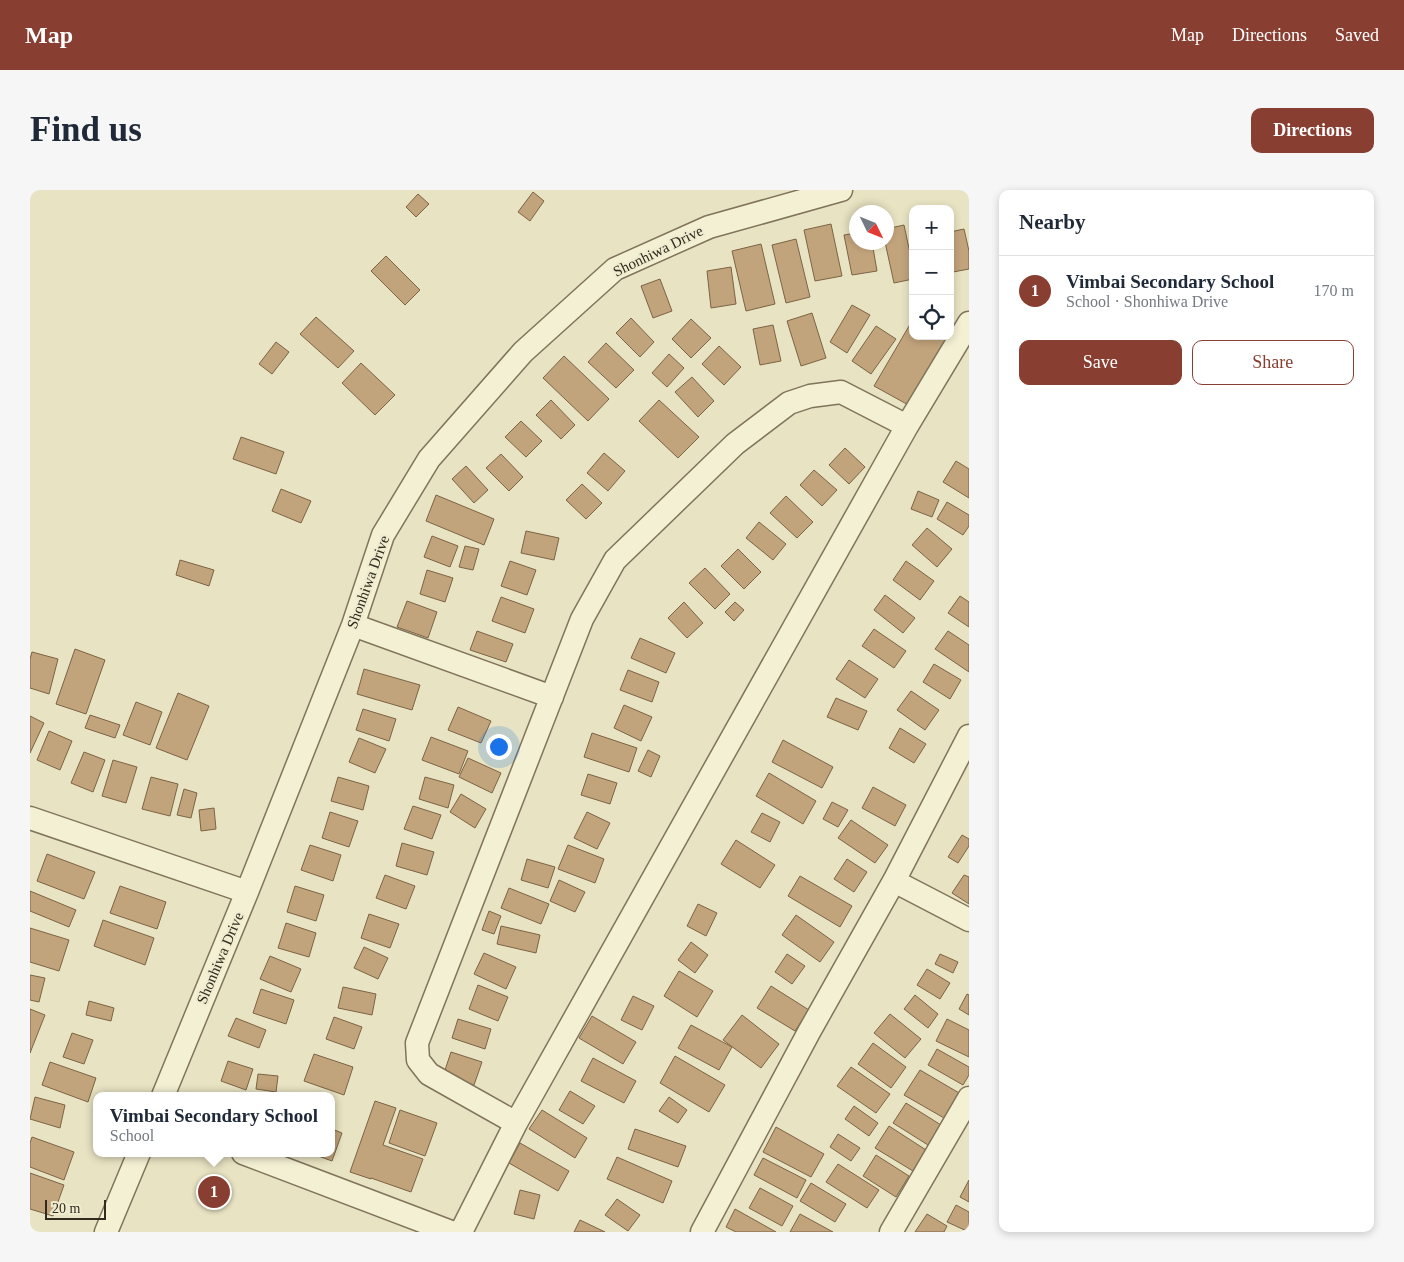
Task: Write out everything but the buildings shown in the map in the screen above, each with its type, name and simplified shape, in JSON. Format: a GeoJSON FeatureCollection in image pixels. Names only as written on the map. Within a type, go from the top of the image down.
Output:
{"type":"FeatureCollection","features":[{"type":"Feature","properties":{"kind":"street","name":"Shonhiwa Drive"},"geometry":{"type":"LineString","coordinates":[[165,1092],[247,892],[352,625],[383,535],[430,459],[523,352],[615,268],[709,227],[841,190]]}},
{"type":"Feature","properties":{"kind":"street"},"geometry":{"type":"LineString","coordinates":[[461,1232],[516,1123],[907,426],[969,323]]}},
{"type":"Feature","properties":{"kind":"street"},"geometry":{"type":"LineString","coordinates":[[516,1123],[429,1074],[418,1060],[417,1043],[582,618],[615,560],[735,444],[789,403],[810,396],[841,392],[907,426]]}},
{"type":"Feature","properties":{"kind":"street"},"geometry":{"type":"LineString","coordinates":[[352,625],[552,697]]}},
{"type":"Feature","properties":{"kind":"street"},"geometry":{"type":"LineString","coordinates":[[702,1232],[809,1032],[894,881],[969,736]]}},
{"type":"Feature","properties":{"kind":"street"},"geometry":{"type":"LineString","coordinates":[[33,826],[247,892]]}},
{"type":"Feature","properties":{"kind":"street"},"geometry":{"type":"LineString","coordinates":[[894,881],[969,920]]}},
{"type":"Feature","properties":{"kind":"street"},"geometry":{"type":"LineString","coordinates":[[891,1232],[969,1098]]}},
{"type":"Feature","properties":{"kind":"street"},"geometry":{"type":"LineString","coordinates":[[106,1232],[137,1157]]}},
{"type":"Feature","properties":{"kind":"street"},"geometry":{"type":"LineString","coordinates":[[254,1157],[451,1232]]}},
{"type":"Feature","properties":{"kind":"place","name":"Vimbai Secondary School"},"geometry":{"type":"Point","coordinates":[214,1192]}}]}
